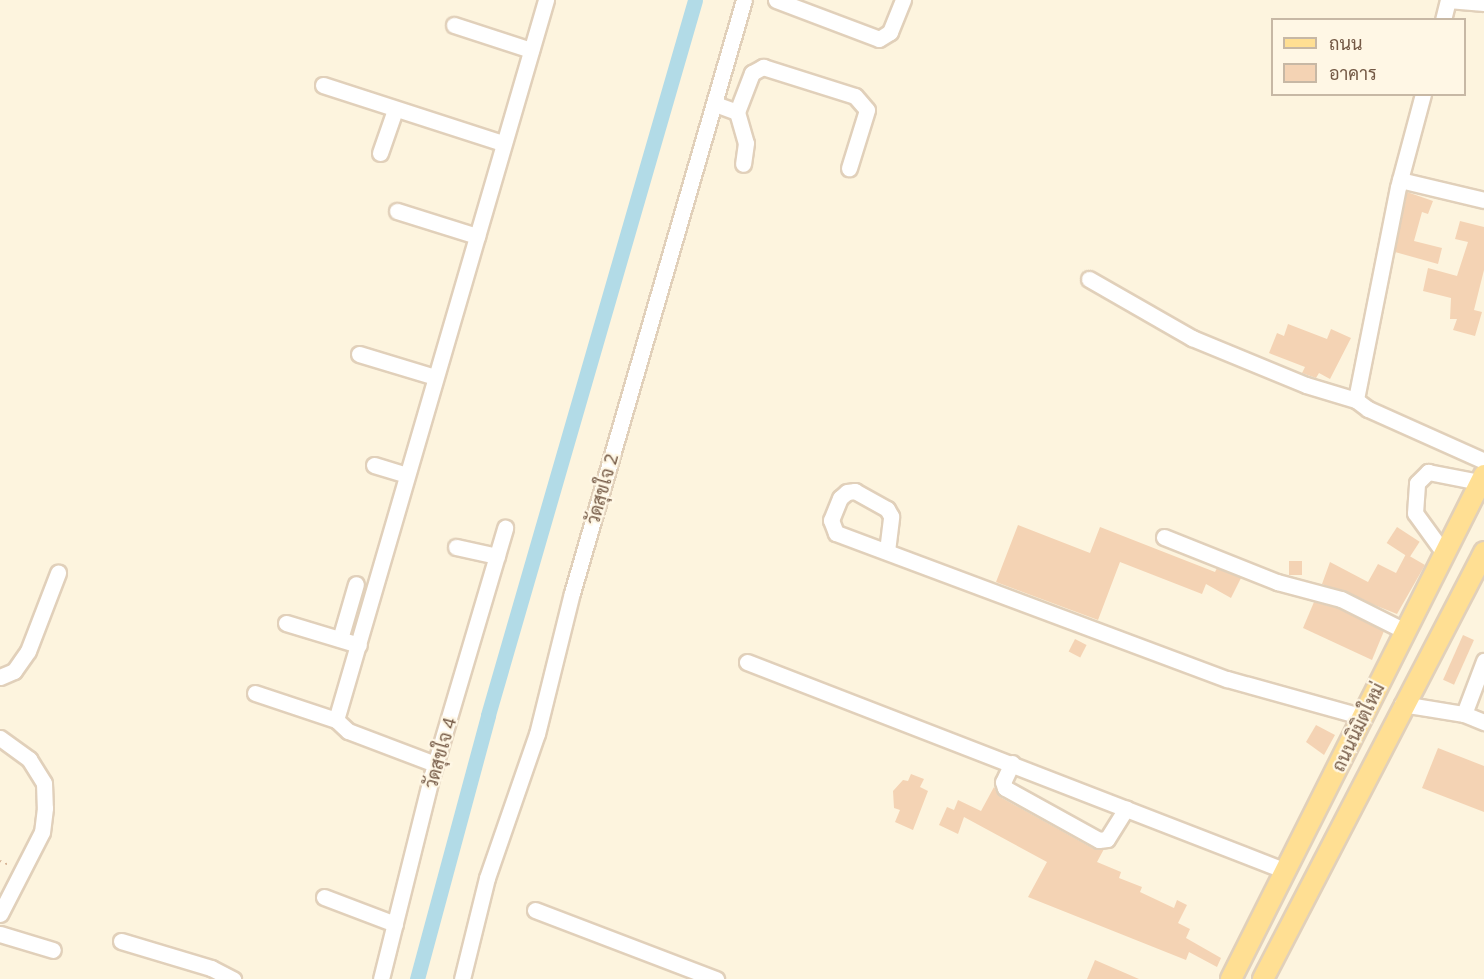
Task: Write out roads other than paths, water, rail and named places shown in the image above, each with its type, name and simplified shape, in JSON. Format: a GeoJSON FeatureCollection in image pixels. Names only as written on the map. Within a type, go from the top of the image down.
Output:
{"type":"FeatureCollection","features":[{"type":"Feature","properties":{"kind":"main road","name":"ถนนนิมิตใหม่"},"geometry":{"type":"LineString","coordinates":[[1231,979],[1482,479]]}},
{"type":"Feature","properties":{"kind":"main road","name":"ถนนนิมิตใหม่"},"geometry":{"type":"LineString","coordinates":[[1263,979],[1402,704],[1484,552]]}},
{"type":"Feature","properties":{"kind":"street"},"geometry":{"type":"LineString","coordinates":[[336,720],[546,0]]}},
{"type":"Feature","properties":{"kind":"street","name":"วัดสุขใจ 2"},"geometry":{"type":"LineString","coordinates":[[462,979],[487,878],[537,734],[572,593],[744,0]]}},
{"type":"Feature","properties":{"kind":"street"},"geometry":{"type":"LineString","coordinates":[[776,0],[879,39],[890,32],[903,0]]}},
{"type":"Feature","properties":{"kind":"street"},"geometry":{"type":"LineString","coordinates":[[1444,18],[1448,0],[1484,3]]}},
{"type":"Feature","properties":{"kind":"street"},"geometry":{"type":"LineString","coordinates":[[454,25],[531,51]]}},
{"type":"Feature","properties":{"kind":"street"},"geometry":{"type":"LineString","coordinates":[[743,164],[746,143],[737,112],[752,73],[764,67],[855,96],[867,110],[849,168]]}},
{"type":"Feature","properties":{"kind":"street"},"geometry":{"type":"LineString","coordinates":[[323,85],[503,143]]}},
{"type":"Feature","properties":{"kind":"street"},"geometry":{"type":"LineString","coordinates":[[1356,400],[1400,180],[1422,96]]}},
{"type":"Feature","properties":{"kind":"street"},"geometry":{"type":"LineString","coordinates":[[715,104],[737,112]]}},
{"type":"Feature","properties":{"kind":"street"},"geometry":{"type":"LineString","coordinates":[[381,153],[395,110]]}},
{"type":"Feature","properties":{"kind":"street"},"geometry":{"type":"LineString","coordinates":[[1400,180],[1484,200]]}},
{"type":"Feature","properties":{"kind":"street"},"geometry":{"type":"LineString","coordinates":[[397,211],[477,236]]}},
{"type":"Feature","properties":{"kind":"street"},"geometry":{"type":"LineString","coordinates":[[1089,279],[1192,338],[1306,385],[1356,400],[1484,461]]}},
{"type":"Feature","properties":{"kind":"street"},"geometry":{"type":"LineString","coordinates":[[359,354],[435,377]]}},
{"type":"Feature","properties":{"kind":"street"},"geometry":{"type":"LineString","coordinates":[[374,465],[407,475]]}},
{"type":"Feature","properties":{"kind":"street"},"geometry":{"type":"LineString","coordinates":[[1444,553],[1415,513],[1417,483],[1428,472],[1482,479]]}},
{"type":"Feature","properties":{"kind":"street"},"geometry":{"type":"LineString","coordinates":[[887,551],[891,516],[887,509],[855,491],[847,492],[840,498],[832,527],[836,533],[1227,679],[1364,717]]}},
{"type":"Feature","properties":{"kind":"street","name":"วัดสุขใจ 4"},"geometry":{"type":"LineString","coordinates":[[381,979],[435,764],[505,528]]}},
{"type":"Feature","properties":{"kind":"street"},"geometry":{"type":"LineString","coordinates":[[1164,537],[1277,582],[1341,599],[1405,631]]}},
{"type":"Feature","properties":{"kind":"street"},"geometry":{"type":"LineString","coordinates":[[456,547],[497,556]]}},
{"type":"Feature","properties":{"kind":"street"},"geometry":{"type":"LineString","coordinates":[[0,677],[14,671],[28,651],[58,573]]}},
{"type":"Feature","properties":{"kind":"street"},"geometry":{"type":"LineString","coordinates":[[340,639],[356,584]]}},
{"type":"Feature","properties":{"kind":"street"},"geometry":{"type":"LineString","coordinates":[[286,623],[359,645]]}},
{"type":"Feature","properties":{"kind":"street"},"geometry":{"type":"LineString","coordinates":[[1464,714],[1484,661]]}},
{"type":"Feature","properties":{"kind":"street"},"geometry":{"type":"LineString","coordinates":[[747,662],[1286,871]]}},
{"type":"Feature","properties":{"kind":"street"},"geometry":{"type":"LineString","coordinates":[[255,693],[336,720],[348,731],[435,764]]}},
{"type":"Feature","properties":{"kind":"street"},"geometry":{"type":"LineString","coordinates":[[1402,704],[1464,714],[1484,722]]}},
{"type":"Feature","properties":{"kind":"street"},"geometry":{"type":"LineString","coordinates":[[0,738],[29,759],[44,783],[45,808],[42,832],[0,914]]}},
{"type":"Feature","properties":{"kind":"street"},"geometry":{"type":"LineString","coordinates":[[1012,763],[1003,782],[1005,788],[1099,840],[1107,839],[1126,808]]}},
{"type":"Feature","properties":{"kind":"street"},"geometry":{"type":"LineString","coordinates":[[324,897],[395,924]]}},
{"type":"Feature","properties":{"kind":"street"},"geometry":{"type":"LineString","coordinates":[[535,910],[716,979]]}},
{"type":"Feature","properties":{"kind":"street"},"geometry":{"type":"LineString","coordinates":[[0,934],[53,950]]}},
{"type":"Feature","properties":{"kind":"street"},"geometry":{"type":"LineString","coordinates":[[121,941],[211,968],[232,979]]}},
{"type":"Feature","properties":{"kind":"waterway"},"geometry":{"type":"LineString","coordinates":[[417,979],[488,715],[695,0]]}}]}
